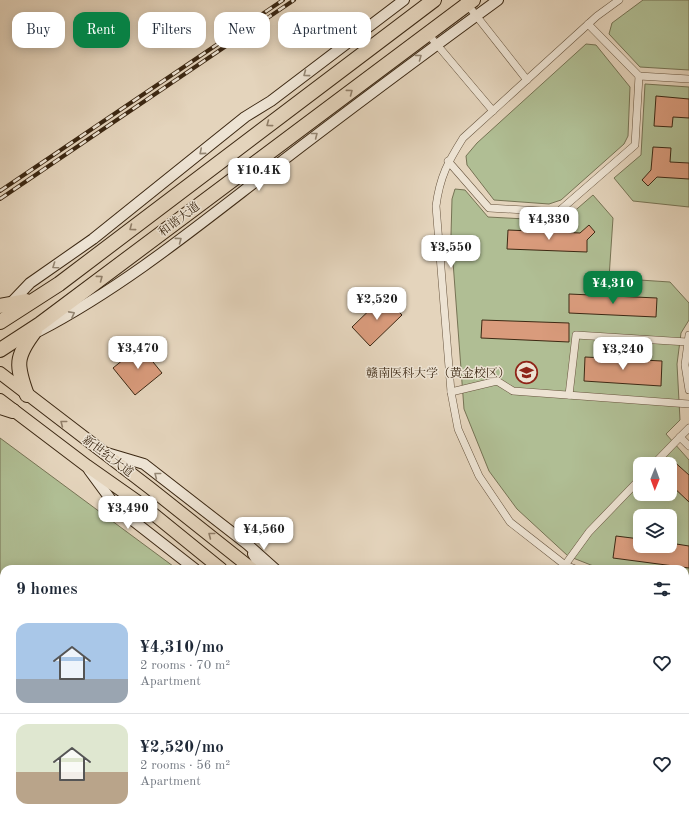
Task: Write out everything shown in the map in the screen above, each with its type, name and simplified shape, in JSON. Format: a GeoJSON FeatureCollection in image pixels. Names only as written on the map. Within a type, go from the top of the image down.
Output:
{"type":"FeatureCollection","features":[{"type":"Feature","properties":{"kind":"highway","name":"和谐大道"},"geometry":{"type":"LineString","coordinates":[[0,322],[59,284],[434,0]]}},
{"type":"Feature","properties":{"kind":"highway","name":"和谐大道"},"geometry":{"type":"LineString","coordinates":[[0,351],[36,329],[432,39],[470,2]]}},
{"type":"Feature","properties":{"kind":"highway"},"geometry":{"type":"LineString","coordinates":[[3,308],[32,300]]}},
{"type":"Feature","properties":{"kind":"highway"},"geometry":{"type":"LineString","coordinates":[[27,395],[20,376],[18,362],[24,346],[36,329]]}},
{"type":"Feature","properties":{"kind":"main road","name":"新世纪大道"},"geometry":{"type":"LineString","coordinates":[[0,373],[99,451],[150,488],[247,565]]}},
{"type":"Feature","properties":{"kind":"main road","name":"新世纪大道"},"geometry":{"type":"LineString","coordinates":[[0,400],[7,409],[140,504],[216,565]]}},
{"type":"Feature","properties":{"kind":"street"},"geometry":{"type":"LineString","coordinates":[[3,308],[30,283],[93,239],[245,117],[271,101],[404,0]]}},
{"type":"Feature","properties":{"kind":"street"},"geometry":{"type":"LineString","coordinates":[[493,111],[432,39],[476,16],[498,0]]}},
{"type":"Feature","properties":{"kind":"street"},"geometry":{"type":"LineString","coordinates":[[619,0],[588,24],[463,138],[448,161],[439,183],[436,206],[451,392],[458,429],[479,476],[510,522],[564,565],[588,532],[633,486]]}},
{"type":"Feature","properties":{"kind":"street"},"geometry":{"type":"LineString","coordinates":[[470,2],[476,16],[527,80]]}},
{"type":"Feature","properties":{"kind":"street"},"geometry":{"type":"LineString","coordinates":[[588,24],[639,76],[689,79]]}},
{"type":"Feature","properties":{"kind":"street"},"geometry":{"type":"LineString","coordinates":[[448,161],[489,208],[558,212],[635,145],[639,76]]}},
{"type":"Feature","properties":{"kind":"street"},"geometry":{"type":"LineString","coordinates":[[569,395],[576,335],[688,339],[685,365],[689,390]]}},
{"type":"Feature","properties":{"kind":"street"},"geometry":{"type":"LineString","coordinates":[[451,392],[497,381],[513,391],[689,404]]}},
{"type":"Feature","properties":{"kind":"street"},"geometry":{"type":"LineString","coordinates":[[661,457],[689,428]]}},
{"type":"Feature","properties":{"kind":"street"},"geometry":{"type":"LineString","coordinates":[[680,437],[689,446]]}},
{"type":"Feature","properties":{"kind":"street"},"geometry":{"type":"LineString","coordinates":[[99,451],[144,464],[247,544],[271,565]]}},
{"type":"Feature","properties":{"kind":"street"},"geometry":{"type":"LineString","coordinates":[[87,466],[117,508],[190,565]]}},
{"type":"Feature","properties":{"kind":"street"},"geometry":{"type":"LineString","coordinates":[[247,544],[260,565]]}},
{"type":"Feature","properties":{"kind":"green space"},"geometry":{"type":"Polygon","coordinates":[[[643,0],[689,0],[689,70],[640,67],[609,34],[612,23],[643,0]]]}},
{"type":"Feature","properties":{"kind":"green space"},"geometry":{"type":"Polygon","coordinates":[[[586,44],[596,45],[630,87],[628,136],[624,144],[561,200],[549,204],[494,200],[467,165],[466,156],[477,143],[586,44]]]}},
{"type":"Feature","properties":{"kind":"green space"},"geometry":{"type":"Polygon","coordinates":[[[645,84],[689,87],[689,207],[633,201],[614,178],[641,155],[645,84]]]}},
{"type":"Feature","properties":{"kind":"green space"},"geometry":{"type":"Polygon","coordinates":[[[455,189],[465,190],[488,217],[563,221],[593,195],[613,218],[609,278],[670,282],[689,303],[689,320],[681,333],[677,364],[680,420],[666,434],[689,460],[689,565],[591,565],[568,556],[517,509],[489,471],[464,409],[451,235],[452,199],[455,189]]]}},
{"type":"Feature","properties":{"kind":"green space"},"geometry":{"type":"Polygon","coordinates":[[[0,438],[172,565],[0,565],[0,438]]]}},
{"type":"Feature","properties":{"kind":"building"},"geometry":{"type":"Polygon","coordinates":[[[656,96],[689,99],[689,118],[673,117],[672,127],[654,126],[656,96]]]}},
{"type":"Feature","properties":{"kind":"building"},"geometry":{"type":"Polygon","coordinates":[[[653,147],[671,148],[670,162],[689,163],[689,179],[657,177],[648,186],[642,180],[651,170],[653,147]]]}},
{"type":"Feature","properties":{"kind":"building"},"geometry":{"type":"Polygon","coordinates":[[[589,225],[595,232],[587,240],[587,252],[507,249],[508,230],[580,233],[589,225]]]}},
{"type":"Feature","properties":{"kind":"building"},"geometry":{"type":"Polygon","coordinates":[[[569,294],[657,298],[656,317],[569,313],[569,294]]]}},
{"type":"Feature","properties":{"kind":"building"},"geometry":{"type":"Polygon","coordinates":[[[384,296],[402,315],[370,346],[352,327],[384,296]]]}},
{"type":"Feature","properties":{"kind":"building"},"geometry":{"type":"Polygon","coordinates":[[[482,320],[569,323],[569,342],[481,338],[482,320]]]}},
{"type":"Feature","properties":{"kind":"building"},"geometry":{"type":"Polygon","coordinates":[[[140,346],[162,373],[135,395],[113,368],[140,346]]]}},
{"type":"Feature","properties":{"kind":"building"},"geometry":{"type":"Polygon","coordinates":[[[585,357],[662,361],[661,386],[584,381],[585,357]]]}},
{"type":"Feature","properties":{"kind":"building"},"geometry":{"type":"Polygon","coordinates":[[[677,464],[689,475],[689,502],[677,491],[677,464]]]}},
{"type":"Feature","properties":{"kind":"building"},"geometry":{"type":"Polygon","coordinates":[[[616,536],[633,538],[633,553],[677,553],[677,544],[689,546],[689,565],[666,565],[613,558],[616,536]]]}},
{"type":"Feature","properties":{"kind":"railway"},"geometry":{"type":"LineString","coordinates":[[0,191],[283,0]]}},
{"type":"Feature","properties":{"kind":"railway"},"geometry":{"type":"LineString","coordinates":[[0,199],[294,0]]}},
{"type":"Feature","properties":{"kind":"place","name":"赣南医科大学（黄金校区）"},"geometry":{"type":"Point","coordinates":[526,373]}}]}
